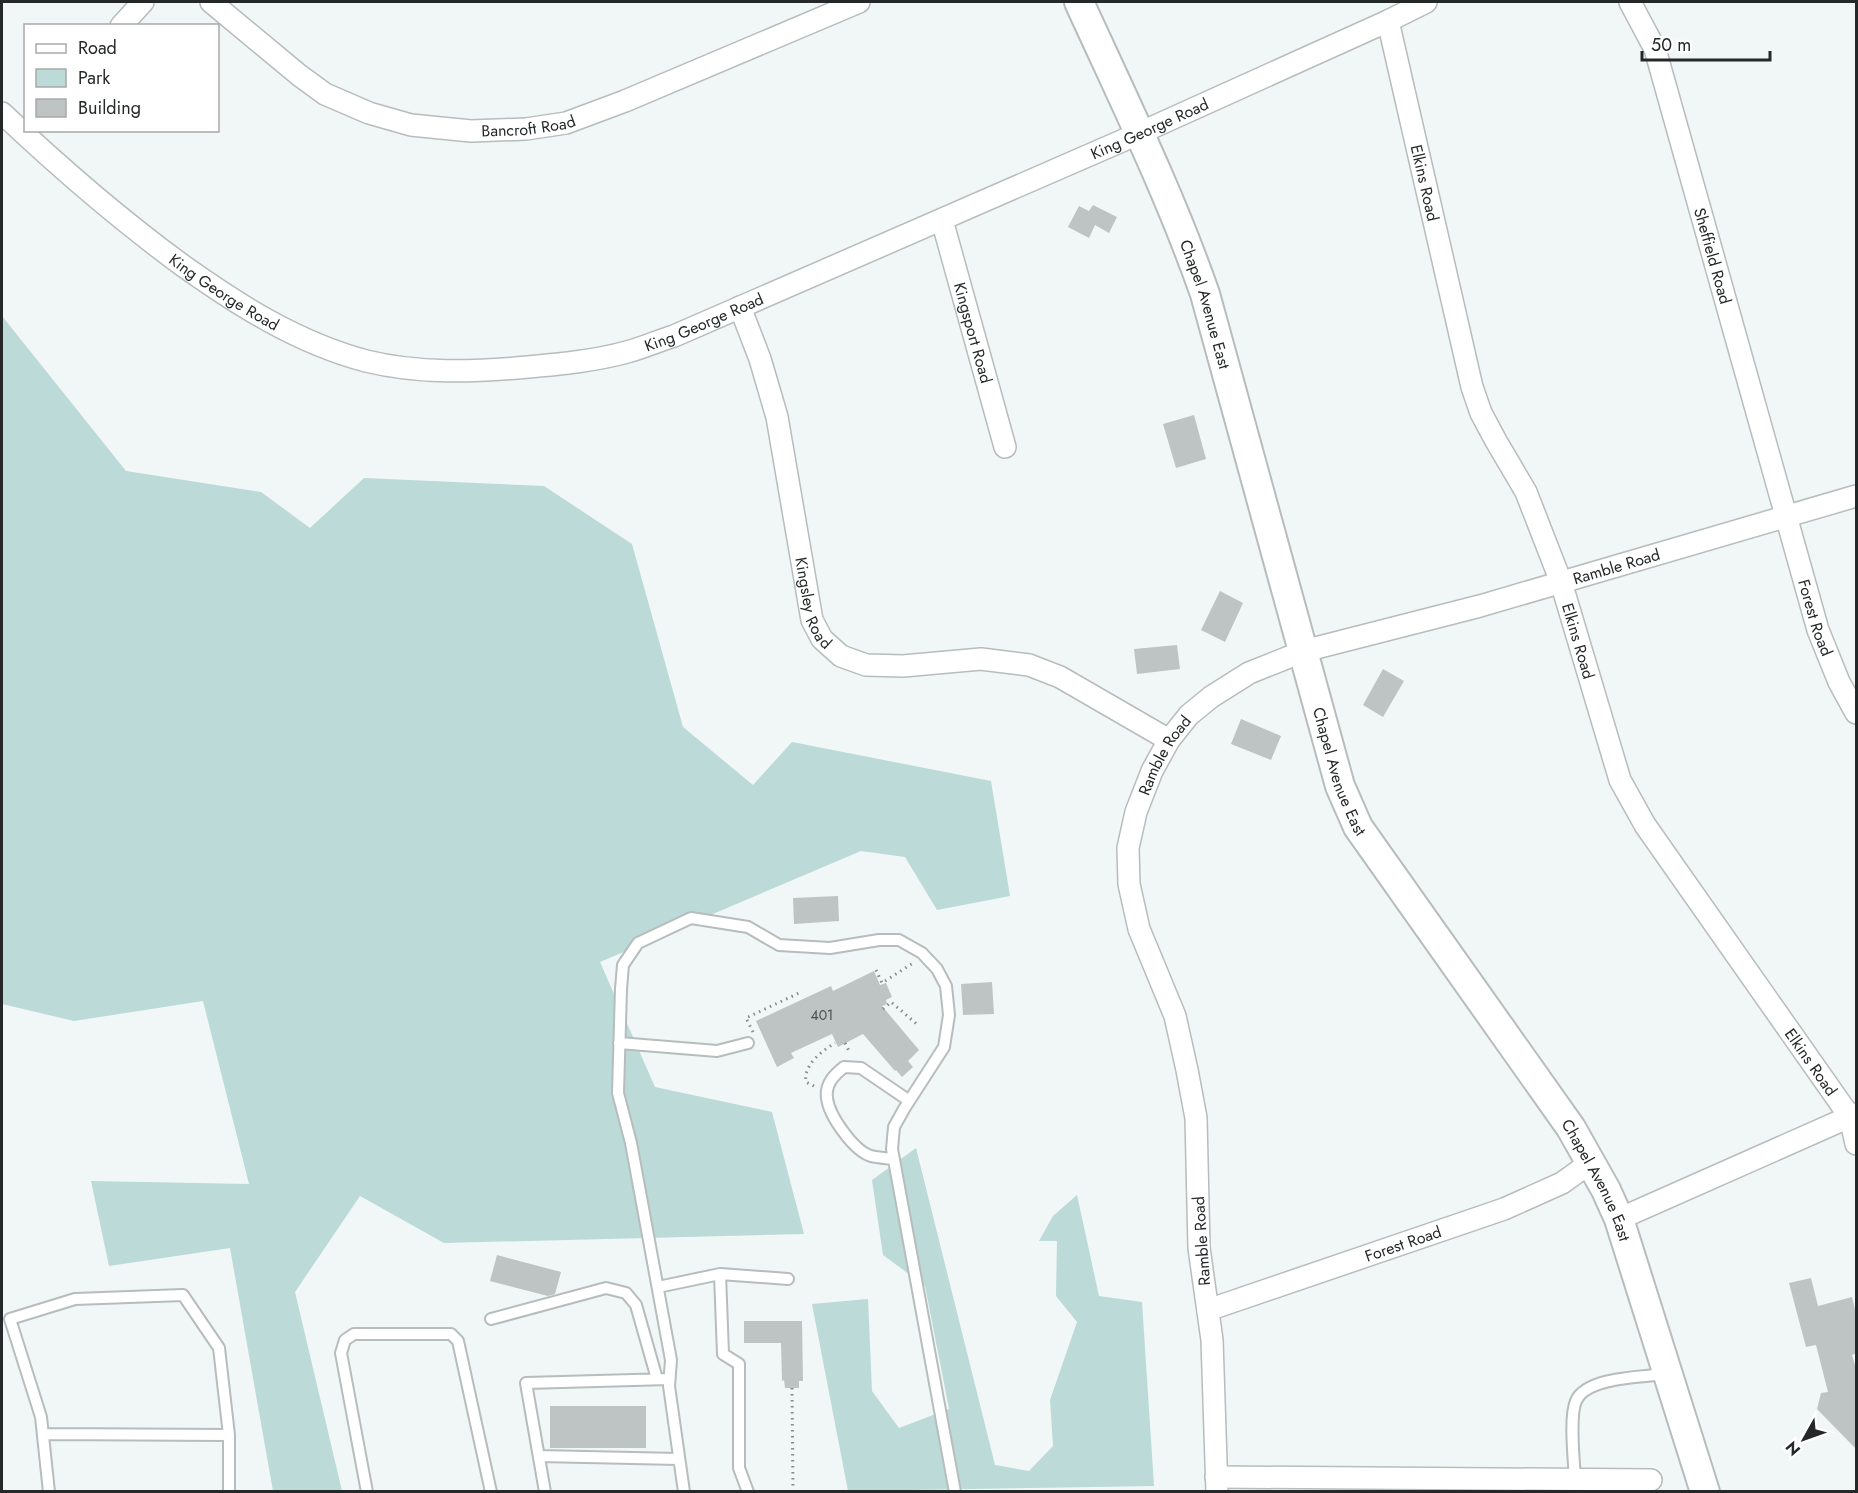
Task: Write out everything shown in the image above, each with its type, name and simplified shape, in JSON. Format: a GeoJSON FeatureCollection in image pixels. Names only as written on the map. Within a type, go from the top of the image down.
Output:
{"type":"FeatureCollection","features":[{"type":"Feature","properties":{"kind":"street"},"geometry":{"type":"LineString","coordinates":[[123,24],[143,2]]}},
{"type":"Feature","properties":{"kind":"street","name":"Bancroft Road"},"geometry":{"type":"LineString","coordinates":[[211,2],[325,94],[369,113],[411,126],[471,131],[526,129],[566,123],[625,101],[859,2]]}},
{"type":"Feature","properties":{"kind":"street","name":"Chapel Avenue East"},"geometry":{"type":"LineString","coordinates":[[1079,2],[1140,133],[1187,242],[1205,294],[1340,786],[1358,826],[1571,1128],[1619,1219],[1705,1491]]}},
{"type":"Feature","properties":{"kind":"street","name":"King George Road"},"geometry":{"type":"LineString","coordinates":[[25,132],[65,172],[133,228],[216,289],[270,322],[316,345],[366,361],[412,369],[477,372],[577,363],[627,352],[674,336],[1140,133],[1426,2]]}},
{"type":"Feature","properties":{"kind":"street","name":"Sheffield Road"},"geometry":{"type":"LineString","coordinates":[[1630,2],[1655,49],[1742,355],[1785,517]]}},
{"type":"Feature","properties":{"kind":"street","name":"Elkins Road"},"geometry":{"type":"LineString","coordinates":[[1388,21],[1472,387],[1481,413],[1526,492],[1561,582],[1620,780],[1645,825],[1853,1115],[1857,1144]]}},
{"type":"Feature","properties":{"kind":"street","name":"King George Road"},"geometry":{"type":"LineString","coordinates":[[2,113],[24,131]]}},
{"type":"Feature","properties":{"kind":"street","name":"Kingsport Road"},"geometry":{"type":"LineString","coordinates":[[942,220],[1005,447]]}},
{"type":"Feature","properties":{"kind":"street","name":"Kingsley Road"},"geometry":{"type":"LineString","coordinates":[[740,307],[760,360],[777,417],[812,620],[822,639],[841,656],[866,665],[903,666],[981,659],[1029,665],[1060,677],[1169,740]]}},
{"type":"Feature","properties":{"kind":"street","name":"Ramble Road"},"geometry":{"type":"LineString","coordinates":[[1217,1484],[1212,1340],[1198,1248],[1196,1118],[1175,1016],[1139,929],[1129,884],[1128,848],[1136,812],[1152,771],[1169,740],[1189,715],[1210,698],[1249,673],[1304,651],[1480,606],[1857,496]]}},
{"type":"Feature","properties":{"kind":"street","name":"Forest Road"},"geometry":{"type":"LineString","coordinates":[[1785,517],[1818,630],[1839,682],[1857,713]]}},
{"type":"Feature","properties":{"kind":"street"},"geometry":{"type":"LineString","coordinates":[[1619,1219],[1853,1115]]}},
{"type":"Feature","properties":{"kind":"street","name":"Forest Road"},"geometry":{"type":"LineString","coordinates":[[1208,1310],[1504,1209],[1562,1183],[1590,1163]]}},
{"type":"Feature","properties":{"kind":"street"},"geometry":{"type":"LineString","coordinates":[[1217,1484],[1575,1479],[1623,1485],[1651,1480]]}},
{"type":"Feature","properties":{"kind":"lane"},"geometry":{"type":"LineString","coordinates":[[684,1491],[669,1379],[671,1360],[631,1143],[618,1093],[623,965],[638,943],[691,918],[748,927],[779,945],[830,948],[879,940],[899,940],[925,955],[937,969],[946,986],[949,1015],[944,1047],[894,1127],[892,1149],[955,1491]]}},
{"type":"Feature","properties":{"kind":"lane"},"geometry":{"type":"LineString","coordinates":[[619,1043],[717,1051],[752,1041]]}},
{"type":"Feature","properties":{"kind":"lane"},"geometry":{"type":"LineString","coordinates":[[894,1159],[871,1156],[853,1144],[832,1114],[827,1098],[828,1087],[833,1076],[844,1067],[861,1068],[909,1100]]}},
{"type":"Feature","properties":{"kind":"lane"},"geometry":{"type":"LineString","coordinates":[[658,1287],[720,1274],[788,1279]]}},
{"type":"Feature","properties":{"kind":"lane"},"geometry":{"type":"LineString","coordinates":[[720,1274],[723,1354],[739,1364],[739,1468],[748,1491]]}},
{"type":"Feature","properties":{"kind":"lane"},"geometry":{"type":"LineString","coordinates":[[491,1319],[606,1288],[626,1293],[636,1305],[657,1379]]}},
{"type":"Feature","properties":{"kind":"lane"},"geometry":{"type":"LineString","coordinates":[[49,1491],[41,1417],[10,1319],[75,1299],[183,1295],[219,1348],[229,1436],[229,1491]]}},
{"type":"Feature","properties":{"kind":"lane"},"geometry":{"type":"LineString","coordinates":[[367,1491],[341,1353],[345,1340],[354,1334],[434,1333],[451,1334],[458,1341],[491,1491]]}},
{"type":"Feature","properties":{"kind":"lane"},"geometry":{"type":"LineString","coordinates":[[1575,1479],[1573,1409],[1579,1395],[1594,1385],[1668,1373]]}},
{"type":"Feature","properties":{"kind":"lane"},"geometry":{"type":"LineString","coordinates":[[545,1491],[526,1383],[669,1379]]}},
{"type":"Feature","properties":{"kind":"lane"},"geometry":{"type":"LineString","coordinates":[[43,1434],[229,1436]]}},
{"type":"Feature","properties":{"kind":"lane"},"geometry":{"type":"LineString","coordinates":[[539,1456],[679,1459]]}},
{"type":"Feature","properties":{"kind":"path"},"geometry":{"type":"LineString","coordinates":[[876,970],[882,983],[925,955]]}},
{"type":"Feature","properties":{"kind":"path"},"geometry":{"type":"LineString","coordinates":[[752,1041],[746,1018],[798,993]]}},
{"type":"Feature","properties":{"kind":"path"},"geometry":{"type":"LineString","coordinates":[[883,1009],[891,1002],[919,1026]]}},
{"type":"Feature","properties":{"kind":"path"},"geometry":{"type":"LineString","coordinates":[[814,1086],[806,1082],[808,1067],[835,1043]]}},
{"type":"Feature","properties":{"kind":"path"},"geometry":{"type":"LineString","coordinates":[[845,1043],[850,1053]]}},
{"type":"Feature","properties":{"kind":"path"},"geometry":{"type":"LineString","coordinates":[[792,1388],[792,1491]]}},
{"type":"Feature","properties":{"kind":"green space"},"geometry":{"type":"Polygon","coordinates":[[[2,316],[126,471],[261,492],[310,528],[364,478],[544,486],[632,544],[683,727],[753,785],[792,742],[991,781],[1010,896],[937,910],[905,857],[861,851],[600,962],[655,1087],[772,1112],[804,1234],[444,1243],[360,1196],[295,1292],[342,1491],[273,1491],[230,1248],[109,1266],[91,1181],[249,1184],[203,1001],[74,1021],[2,1004],[2,316]]]}},
{"type":"Feature","properties":{"kind":"green space"},"geometry":{"type":"Polygon","coordinates":[[[916,1148],[995,1465],[1029,1471],[1053,1446],[1050,1400],[1077,1322],[1056,1296],[1057,1241],[1039,1241],[1053,1216],[1077,1195],[1099,1296],[1142,1302],[1154,1486],[848,1491],[812,1304],[868,1299],[872,1391],[899,1428],[949,1409],[925,1286],[883,1255],[872,1180],[916,1148]]]}},
{"type":"Feature","properties":{"kind":"building"},"geometry":{"type":"Polygon","coordinates":[[[1093,205],[1117,217],[1109,233],[1095,225],[1089,238],[1068,227],[1079,206],[1089,211],[1093,205]]]}},
{"type":"Feature","properties":{"kind":"building"},"geometry":{"type":"Polygon","coordinates":[[[1194,415],[1206,459],[1176,468],[1163,424],[1194,415]]]}},
{"type":"Feature","properties":{"kind":"building"},"geometry":{"type":"Polygon","coordinates":[[[1220,591],[1243,603],[1225,642],[1201,630],[1220,591]]]}},
{"type":"Feature","properties":{"kind":"building"},"geometry":{"type":"Polygon","coordinates":[[[1177,645],[1180,669],[1137,674],[1134,649],[1177,645]]]}},
{"type":"Feature","properties":{"kind":"building"},"geometry":{"type":"Polygon","coordinates":[[[1383,669],[1404,681],[1383,717],[1363,705],[1383,669]]]}},
{"type":"Feature","properties":{"kind":"building"},"geometry":{"type":"Polygon","coordinates":[[[1241,719],[1281,736],[1271,760],[1231,744],[1241,719]]]}},
{"type":"Feature","properties":{"kind":"building"},"geometry":{"type":"Polygon","coordinates":[[[838,896],[839,921],[794,924],[793,898],[838,896]]]}},
{"type":"Feature","properties":{"kind":"building"},"geometry":{"type":"Polygon","coordinates":[[[874,971],[880,985],[886,983],[892,997],[886,1000],[887,1004],[882,1006],[919,1050],[908,1061],[913,1067],[902,1077],[863,1034],[838,1047],[832,1034],[791,1053],[794,1058],[777,1067],[756,1021],[831,986],[833,991],[874,971]]]}},
{"type":"Feature","properties":{"kind":"building"},"geometry":{"type":"Polygon","coordinates":[[[992,982],[994,1014],[963,1015],[961,984],[992,982]]]}},
{"type":"Feature","properties":{"kind":"building"},"geometry":{"type":"Polygon","coordinates":[[[497,1255],[561,1272],[555,1294],[548,1296],[490,1281],[497,1255]]]}},
{"type":"Feature","properties":{"kind":"building"},"geometry":{"type":"Polygon","coordinates":[[[1811,1278],[1818,1306],[1852,1297],[1857,1317],[1857,1353],[1852,1355],[1857,1372],[1857,1450],[1817,1409],[1821,1393],[1828,1392],[1816,1345],[1806,1347],[1789,1283],[1811,1278]]]}},
{"type":"Feature","properties":{"kind":"building"},"geometry":{"type":"Polygon","coordinates":[[[744,1321],[802,1321],[803,1381],[799,1381],[799,1388],[785,1388],[784,1380],[782,1381],[781,1343],[744,1343],[744,1321]]]}},
{"type":"Feature","properties":{"kind":"building"},"geometry":{"type":"Polygon","coordinates":[[[550,1406],[646,1406],[646,1448],[550,1448],[550,1406]]]}}]}
